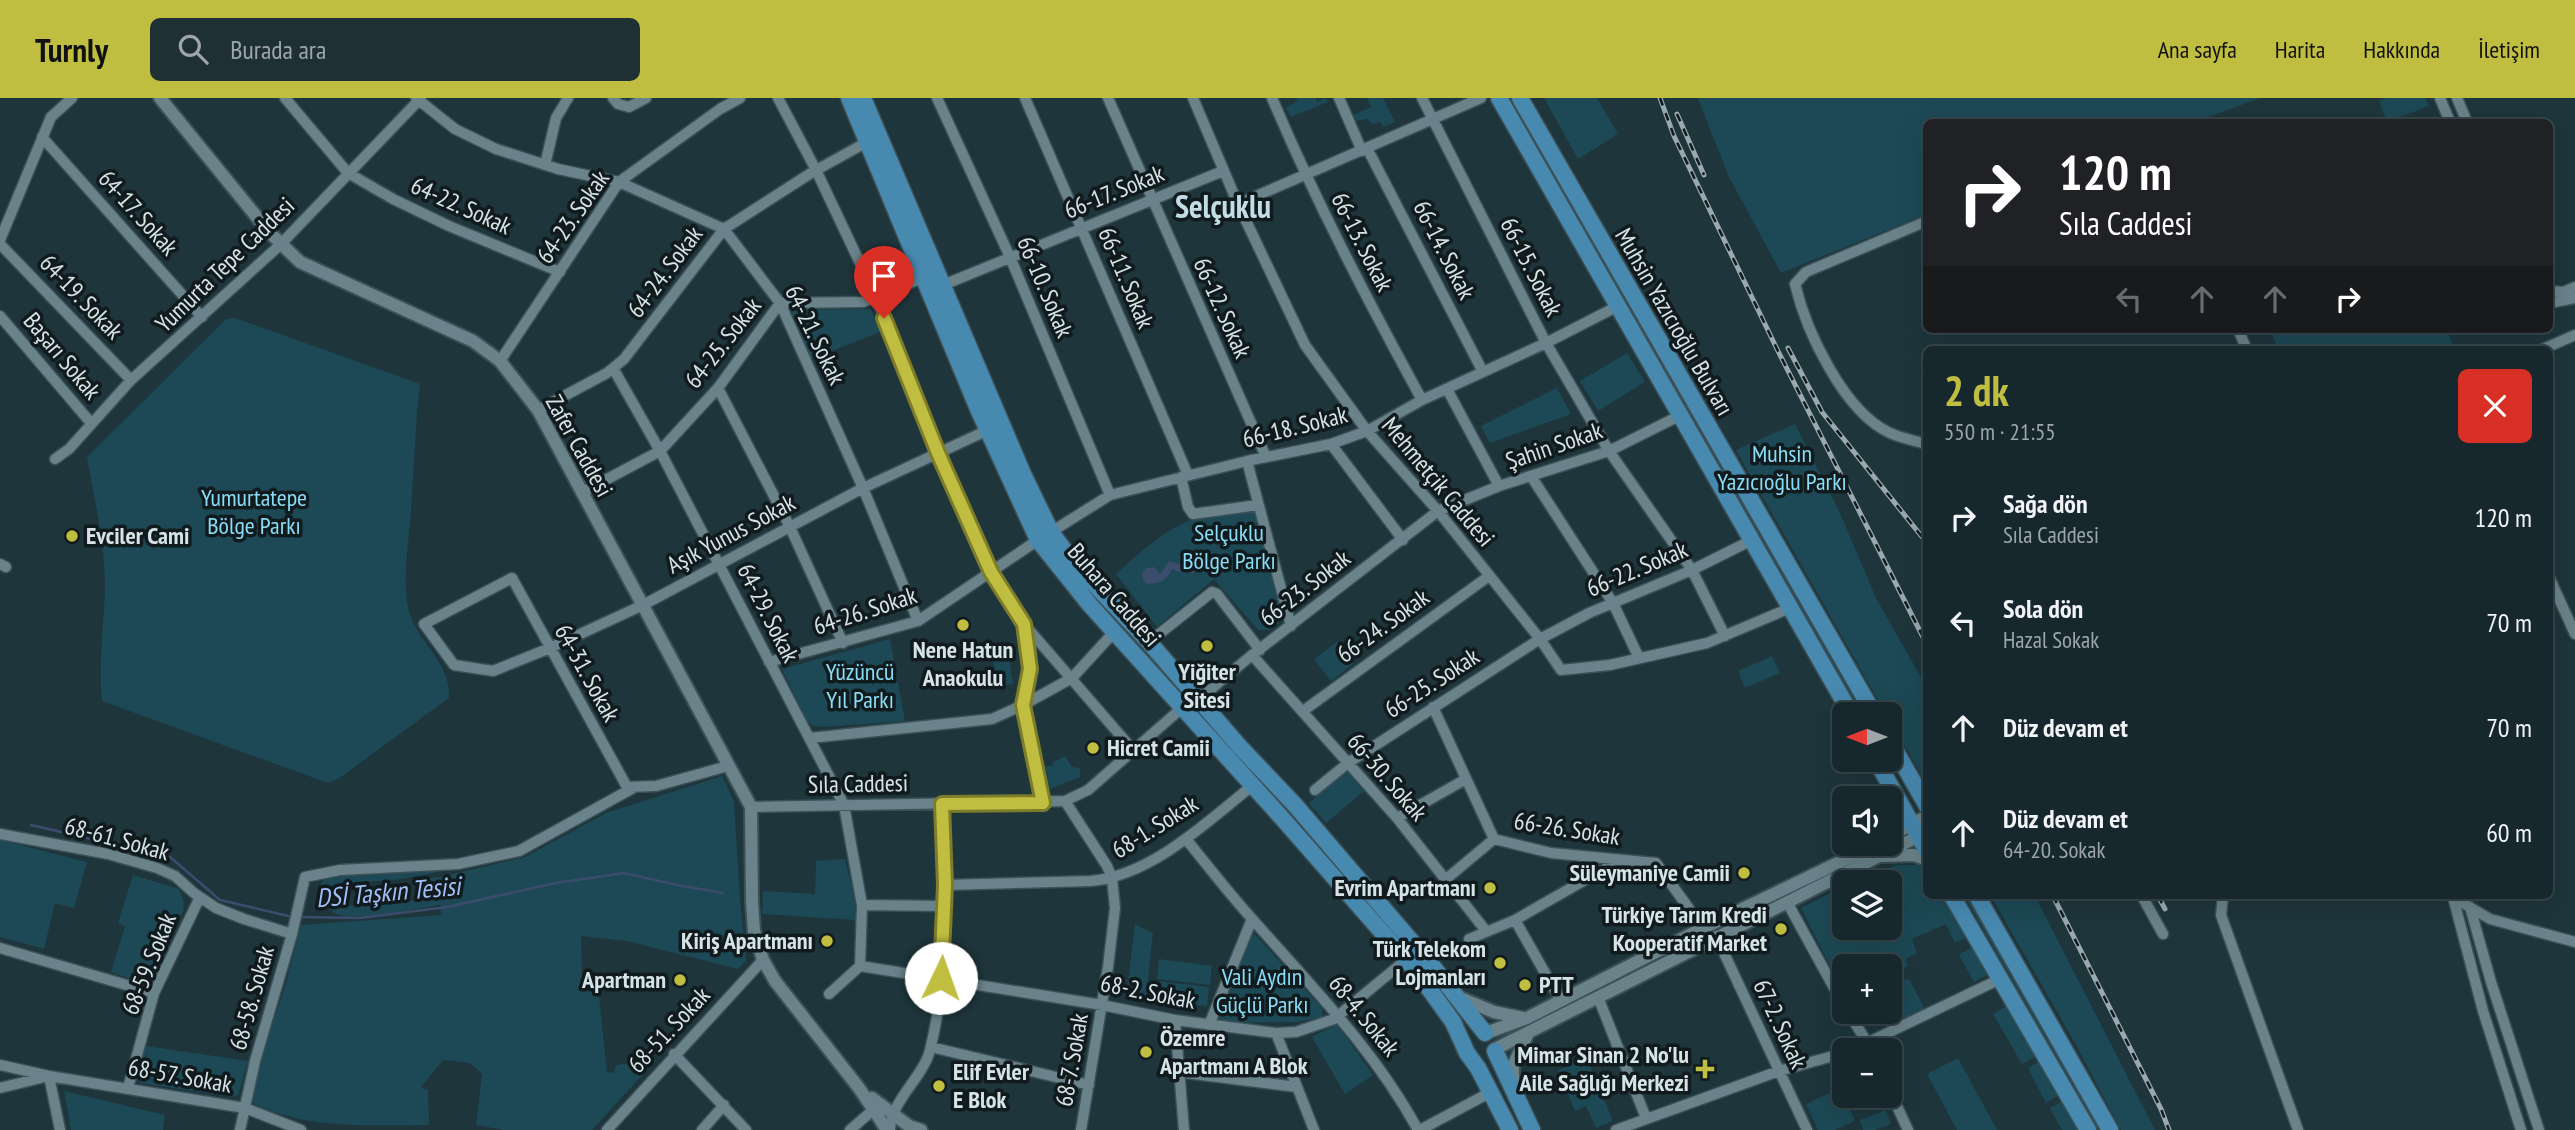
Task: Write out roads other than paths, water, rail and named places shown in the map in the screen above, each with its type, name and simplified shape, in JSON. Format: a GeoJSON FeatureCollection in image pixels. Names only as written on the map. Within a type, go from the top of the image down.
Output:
{"type":"FeatureCollection","features":[{"type":"Feature","properties":{"kind":"main road","name":"Buhara Caddesi"},"geometry":{"type":"LineString","coordinates":[[849,98],[922,278],[988,430],[1062,572],[1407,959],[1437,997],[1510,1130]]}},
{"type":"Feature","properties":{"kind":"main road","name":"Buhara Caddesi"},"geometry":{"type":"LineString","coordinates":[[863,98],[1023,474],[1044,536],[1073,562],[1149,642],[1240,747],[1295,805],[1485,1033]]}},
{"type":"Feature","properties":{"kind":"main road","name":"Muhsin Yazıcıoğlu Bulvarı"},"geometry":{"type":"LineString","coordinates":[[1499,98],[1844,702]]}},
{"type":"Feature","properties":{"kind":"main road","name":"Muhsin Yazıcıoğlu Bulvarı"},"geometry":{"type":"LineString","coordinates":[[1520,98],[1867,702]]}},
{"type":"Feature","properties":{"kind":"main road"},"geometry":{"type":"LineString","coordinates":[[1902,762],[1923,799]]}},
{"type":"Feature","properties":{"kind":"main road"},"geometry":{"type":"LineString","coordinates":[[1902,804],[1921,826]]}},
{"type":"Feature","properties":{"kind":"main road"},"geometry":{"type":"LineString","coordinates":[[1954,899],[2088,1130]]}},
{"type":"Feature","properties":{"kind":"main road"},"geometry":{"type":"LineString","coordinates":[[1979,899],[2110,1130]]}},
{"type":"Feature","properties":{"kind":"main road"},"geometry":{"type":"LineString","coordinates":[[1495,1050],[1486,1061],[1469,1053],[1472,1035],[1485,1033],[1493,1039],[1495,1050],[1532,1130]]}},
{"type":"Feature","properties":{"kind":"street"},"geometry":{"type":"LineString","coordinates":[[0,242],[51,117],[72,98]]}},
{"type":"Feature","properties":{"kind":"street","name":"Zafer Caddesi"},"geometry":{"type":"LineString","coordinates":[[160,98],[280,245],[300,262],[473,341],[500,361],[538,410],[751,807],[751,902],[754,931],[763,960],[775,981],[854,1081]]}},
{"type":"Feature","properties":{"kind":"street","name":"64-22. Sokak"},"geometry":{"type":"LineString","coordinates":[[285,98],[348,173],[393,199],[449,226],[559,272]]}},
{"type":"Feature","properties":{"kind":"street"},"geometry":{"type":"LineString","coordinates":[[545,165],[556,118],[568,98]]}},
{"type":"Feature","properties":{"kind":"street"},"geometry":{"type":"LineString","coordinates":[[613,98],[618,104],[629,107],[646,98]]}},
{"type":"Feature","properties":{"kind":"street"},"geometry":{"type":"LineString","coordinates":[[713,98],[720,109]]}},
{"type":"Feature","properties":{"kind":"street","name":"64-23. Sokak"},"geometry":{"type":"LineString","coordinates":[[500,361],[619,183],[720,109],[740,98]]}},
{"type":"Feature","properties":{"kind":"street"},"geometry":{"type":"LineString","coordinates":[[778,98],[816,170],[876,297],[938,453],[991,572],[1024,624],[1133,750]]}},
{"type":"Feature","properties":{"kind":"street","name":"66-10. Sokak"},"geometry":{"type":"LineString","coordinates":[[937,98],[1010,257],[1110,495]]}},
{"type":"Feature","properties":{"kind":"street","name":"66-11. Sokak"},"geometry":{"type":"LineString","coordinates":[[1025,98],[1185,476],[1189,510],[1196,514],[1258,505]]}},
{"type":"Feature","properties":{"kind":"street","name":"66-12. Sokak"},"geometry":{"type":"LineString","coordinates":[[1108,98],[1266,457]]}},
{"type":"Feature","properties":{"kind":"street","name":"Mehmetçik Caddesi"},"geometry":{"type":"LineString","coordinates":[[1193,98],[1223,171],[1305,345],[1367,431],[1438,511],[1562,670],[1610,665],[1707,643],[1790,608]]}},
{"type":"Feature","properties":{"kind":"street","name":"66-13. Sokak"},"geometry":{"type":"LineString","coordinates":[[1272,98],[1360,288],[1422,400]]}},
{"type":"Feature","properties":{"kind":"street","name":"66-14. Sokak"},"geometry":{"type":"LineString","coordinates":[[1339,98],[1483,372]]}},
{"type":"Feature","properties":{"kind":"street","name":"66-15. Sokak"},"geometry":{"type":"LineString","coordinates":[[1422,98],[1546,343],[1609,451],[1692,570],[1725,636]]}},
{"type":"Feature","properties":{"kind":"street"},"geometry":{"type":"LineString","coordinates":[[1238,204],[1481,98]]}},
{"type":"Feature","properties":{"kind":"street"},"geometry":{"type":"LineString","coordinates":[[2440,98],[2449,119]]}},
{"type":"Feature","properties":{"kind":"street"},"geometry":{"type":"LineString","coordinates":[[2457,98],[2466,119]]}},
{"type":"Feature","properties":{"kind":"street","name":"Yumurta Tepe Caddesi"},"geometry":{"type":"LineString","coordinates":[[55,459],[69,449],[131,380],[280,245],[419,99]]}},
{"type":"Feature","properties":{"kind":"street","name":"64-21. Sokak"},"geometry":{"type":"LineString","coordinates":[[419,99],[455,129],[496,149],[545,165],[619,183],[724,229],[780,303],[863,488],[918,621]]}},
{"type":"Feature","properties":{"kind":"street","name":"64-17. Sokak"},"geometry":{"type":"LineString","coordinates":[[42,137],[202,317]]}},
{"type":"Feature","properties":{"kind":"street","name":"64-24. Sokak"},"geometry":{"type":"LineString","coordinates":[[538,410],[613,368],[646,332],[724,229],[816,170],[867,142]]}},
{"type":"Feature","properties":{"kind":"street","name":"66-17. Sokak"},"geometry":{"type":"LineString","coordinates":[[943,285],[1223,171]]}},
{"type":"Feature","properties":{"kind":"street"},"geometry":{"type":"LineString","coordinates":[[1923,223],[1807,272],[1795,284],[1800,307],[1835,379],[1860,410],[1889,433],[1923,443]]}},
{"type":"Feature","properties":{"kind":"street","name":"64-19. Sokak"},"geometry":{"type":"LineString","coordinates":[[0,242],[131,380]]}},
{"type":"Feature","properties":{"kind":"street","name":"64-25. Sokak"},"geometry":{"type":"LineString","coordinates":[[581,493],[660,451],[718,388],[780,303],[863,302],[922,278]]}},
{"type":"Feature","properties":{"kind":"street"},"geometry":{"type":"LineString","coordinates":[[2553,291],[2563,292],[2575,287]]}},
{"type":"Feature","properties":{"kind":"street"},"geometry":{"type":"LineString","coordinates":[[2553,302],[2575,298]]}},
{"type":"Feature","properties":{"kind":"street","name":"66-18. Sokak"},"geometry":{"type":"LineString","coordinates":[[1044,536],[1110,495],[1247,461],[1331,444],[1367,431],[1422,400],[1546,343],[1618,306]]}},
{"type":"Feature","properties":{"kind":"street","name":"Başarı Sokak"},"geometry":{"type":"LineString","coordinates":[[0,316],[91,423]]}},
{"type":"Feature","properties":{"kind":"street"},"geometry":{"type":"LineString","coordinates":[[2550,346],[2575,335]]}},
{"type":"Feature","properties":{"kind":"street","name":"64-29. Sokak"},"geometry":{"type":"LineString","coordinates":[[613,368],[660,451],[844,804],[862,905],[860,966]]}},
{"type":"Feature","properties":{"kind":"street"},"geometry":{"type":"LineString","coordinates":[[718,388],[789,525],[843,642]]}},
{"type":"Feature","properties":{"kind":"street"},"geometry":{"type":"LineString","coordinates":[[1447,389],[1499,486]]}},
{"type":"Feature","properties":{"kind":"street","name":"Şahin Sokak"},"geometry":{"type":"LineString","coordinates":[[1438,511],[1499,486],[1609,451],[1681,415]]}},
{"type":"Feature","properties":{"kind":"street","name":"Aşık Yunus Sokak"},"geometry":{"type":"LineString","coordinates":[[493,671],[643,605],[789,525],[988,430]]}},
{"type":"Feature","properties":{"kind":"street"},"geometry":{"type":"LineString","coordinates":[[1331,444],[1403,540]]}},
{"type":"Feature","properties":{"kind":"street"},"geometry":{"type":"LineString","coordinates":[[1247,461],[1290,626]]}},
{"type":"Feature","properties":{"kind":"street"},"geometry":{"type":"LineString","coordinates":[[1531,475],[1613,603],[1639,658]]}},
{"type":"Feature","properties":{"kind":"street","name":"66-23. Sokak"},"geometry":{"type":"LineString","coordinates":[[1199,699],[1438,511]]}},
{"type":"Feature","properties":{"kind":"street","name":"64-26. Sokak"},"geometry":{"type":"LineString","coordinates":[[769,662],[918,621],[1044,536]]}},
{"type":"Feature","properties":{"kind":"street","name":"66-22. Sokak"},"geometry":{"type":"LineString","coordinates":[[1540,639],[1752,540]]}},
{"type":"Feature","properties":{"kind":"street","name":"66-24. Sokak"},"geometry":{"type":"LineString","coordinates":[[1303,711],[1489,576]]}},
{"type":"Feature","properties":{"kind":"street","name":"64-31. Sokak"},"geometry":{"type":"LineString","coordinates":[[493,671],[454,665],[424,624],[512,578],[631,787]]}},
{"type":"Feature","properties":{"kind":"street"},"geometry":{"type":"LineString","coordinates":[[2553,586],[2575,634]]}},
{"type":"Feature","properties":{"kind":"street","name":"66-30. Sokak"},"geometry":{"type":"LineString","coordinates":[[1149,642],[1212,592],[1217,594],[1256,653],[1397,818],[1486,931]]}},
{"type":"Feature","properties":{"kind":"street"},"geometry":{"type":"LineString","coordinates":[[1024,624],[1030,669],[1023,705],[1043,803]]}},
{"type":"Feature","properties":{"kind":"street"},"geometry":{"type":"LineString","coordinates":[[810,738],[992,719],[1072,678],[1115,631]]}},
{"type":"Feature","properties":{"kind":"street","name":"66-25. Sokak"},"geometry":{"type":"LineString","coordinates":[[1315,790],[1349,763],[1540,639]]}},
{"type":"Feature","properties":{"kind":"street","name":"Sıla Caddesi"},"geometry":{"type":"LineString","coordinates":[[751,807],[1065,801],[1088,790],[1183,707]]}},
{"type":"Feature","properties":{"kind":"street","name":"66-26. Sokak"},"geometry":{"type":"LineString","coordinates":[[1433,707],[1494,839],[1551,853],[1656,863],[1703,928]]}},
{"type":"Feature","properties":{"kind":"street"},"geometry":{"type":"LineString","coordinates":[[631,787],[656,786],[728,766]]}},
{"type":"Feature","properties":{"kind":"street"},"geometry":{"type":"LineString","coordinates":[[1397,818],[1466,779]]}},
{"type":"Feature","properties":{"kind":"street","name":"68-1. Sokak"},"geometry":{"type":"LineString","coordinates":[[945,885],[1112,878],[1186,839],[1253,785]]}},
{"type":"Feature","properties":{"kind":"street","name":"68-58. Sokak"},"geometry":{"type":"LineString","coordinates":[[240,1130],[255,1061],[294,929],[305,877],[340,870],[458,864],[519,851],[631,787]]}},
{"type":"Feature","properties":{"kind":"street","name":"68-7. Sokak"},"geometry":{"type":"LineString","coordinates":[[1065,801],[1101,854],[1112,878],[1115,908],[1081,1130]]}},
{"type":"Feature","properties":{"kind":"street"},"geometry":{"type":"LineString","coordinates":[[888,1130],[893,1115],[925,1063],[931,1047],[941,978],[945,885],[942,804]]}},
{"type":"Feature","properties":{"kind":"street"},"geometry":{"type":"LineString","coordinates":[[1902,832],[1921,826]]}},
{"type":"Feature","properties":{"kind":"street"},"geometry":{"type":"LineString","coordinates":[[1902,835],[1921,826]]}},
{"type":"Feature","properties":{"kind":"street","name":"68-61. Sokak"},"geometry":{"type":"LineString","coordinates":[[0,834],[108,854],[157,868],[175,876],[200,897],[230,914],[294,929]]}},
{"type":"Feature","properties":{"kind":"street","name":"68-4. Sokak"},"geometry":{"type":"LineString","coordinates":[[1186,839],[1252,919],[1339,1015],[1391,1085],[1419,1130]]}},
{"type":"Feature","properties":{"kind":"street"},"geometry":{"type":"LineString","coordinates":[[1445,880],[1494,839]]}},
{"type":"Feature","properties":{"kind":"street"},"geometry":{"type":"LineString","coordinates":[[1902,852],[1923,858]]}},
{"type":"Feature","properties":{"kind":"street"},"geometry":{"type":"LineString","coordinates":[[1485,1033],[1527,1018],[1703,928],[1857,856]]}},
{"type":"Feature","properties":{"kind":"street"},"geometry":{"type":"LineString","coordinates":[[1495,1050],[1787,902],[1861,856]]}},
{"type":"Feature","properties":{"kind":"street"},"geometry":{"type":"LineString","coordinates":[[1469,939],[1515,920],[1621,860]]}},
{"type":"Feature","properties":{"kind":"street","name":"68-59. Sokak"},"geometry":{"type":"LineString","coordinates":[[128,1088],[154,993],[200,897]]}},
{"type":"Feature","properties":{"kind":"street"},"geometry":{"type":"LineString","coordinates":[[2144,899],[2163,934]]}},
{"type":"Feature","properties":{"kind":"street"},"geometry":{"type":"LineString","coordinates":[[2223,899],[2221,915],[2298,1130]]}},
{"type":"Feature","properties":{"kind":"street"},"geometry":{"type":"LineString","coordinates":[[2453,899],[2483,1011],[2521,1130]]}},
{"type":"Feature","properties":{"kind":"street"},"geometry":{"type":"LineString","coordinates":[[2456,899],[2490,919],[2575,942]]}},
{"type":"Feature","properties":{"kind":"street"},"geometry":{"type":"LineString","coordinates":[[1787,902],[1832,984]]}},
{"type":"Feature","properties":{"kind":"street"},"geometry":{"type":"LineString","coordinates":[[862,905],[944,906]]}},
{"type":"Feature","properties":{"kind":"street"},"geometry":{"type":"LineString","coordinates":[[2470,907],[2491,982],[2539,1130]]}},
{"type":"Feature","properties":{"kind":"street"},"geometry":{"type":"LineString","coordinates":[[1209,1025],[1252,919]]}},
{"type":"Feature","properties":{"kind":"street"},"geometry":{"type":"LineString","coordinates":[[1515,920],[1561,1001]]}},
{"type":"Feature","properties":{"kind":"street","name":"67-2. Sokak"},"geometry":{"type":"LineString","coordinates":[[1716,936],[1807,1130]]}},
{"type":"Feature","properties":{"kind":"street"},"geometry":{"type":"LineString","coordinates":[[0,948],[154,993]]}},
{"type":"Feature","properties":{"kind":"street","name":"68-2. Sokak"},"geometry":{"type":"LineString","coordinates":[[860,966],[1102,1005],[1175,1020],[1276,1032],[1317,1026],[1339,1015],[1407,959]]}},
{"type":"Feature","properties":{"kind":"street","name":"68-51. Sokak"},"geometry":{"type":"LineString","coordinates":[[607,1130],[763,960]]}},
{"type":"Feature","properties":{"kind":"street"},"geometry":{"type":"LineString","coordinates":[[829,994],[860,966]]}},
{"type":"Feature","properties":{"kind":"street"},"geometry":{"type":"LineString","coordinates":[[1887,1038],[2000,979]]}},
{"type":"Feature","properties":{"kind":"street"},"geometry":{"type":"LineString","coordinates":[[1455,996],[1494,1012],[1527,1018]]}},
{"type":"Feature","properties":{"kind":"street"},"geometry":{"type":"LineString","coordinates":[[1598,997],[1646,1118]]}},
{"type":"Feature","properties":{"kind":"street"},"geometry":{"type":"LineString","coordinates":[[1175,1020],[1184,1130]]}},
{"type":"Feature","properties":{"kind":"street"},"geometry":{"type":"LineString","coordinates":[[1276,1032],[1314,1130]]}},
{"type":"Feature","properties":{"kind":"street"},"geometry":{"type":"LineString","coordinates":[[1513,1089],[1513,1066],[1529,1032]]}},
{"type":"Feature","properties":{"kind":"street"},"geometry":{"type":"LineString","coordinates":[[931,1047],[1089,1085]]}},
{"type":"Feature","properties":{"kind":"street"},"geometry":{"type":"LineString","coordinates":[[674,1055],[746,1130]]}},
{"type":"Feature","properties":{"kind":"street"},"geometry":{"type":"LineString","coordinates":[[1616,1130],[1779,1072],[1832,1057]]}},
{"type":"Feature","properties":{"kind":"street","name":"68-57. Sokak"},"geometry":{"type":"LineString","coordinates":[[0,1065],[49,1076],[245,1108],[301,1130]]}},
{"type":"Feature","properties":{"kind":"street"},"geometry":{"type":"LineString","coordinates":[[1178,1072],[1297,1087]]}},
{"type":"Feature","properties":{"kind":"street"},"geometry":{"type":"LineString","coordinates":[[49,1076],[60,1130]]}},
{"type":"Feature","properties":{"kind":"street","name":"68-57. Sokak"},"geometry":{"type":"LineString","coordinates":[[0,1088],[49,1076]]}},
{"type":"Feature","properties":{"kind":"street"},"geometry":{"type":"LineString","coordinates":[[854,1081],[888,1130]]}},
{"type":"Feature","properties":{"kind":"street"},"geometry":{"type":"LineString","coordinates":[[854,1081],[878,1104],[914,1129]]}},
{"type":"Feature","properties":{"kind":"street"},"geometry":{"type":"LineString","coordinates":[[1419,1130],[1491,1092]]}},
{"type":"Feature","properties":{"kind":"street"},"geometry":{"type":"LineString","coordinates":[[703,1129],[724,1105]]}},
{"type":"Feature","properties":{"kind":"street"},"geometry":{"type":"LineString","coordinates":[[1898,1108],[1908,1130]]}},
{"type":"Feature","properties":{"kind":"street"},"geometry":{"type":"LineString","coordinates":[[850,1130],[873,1110]]}},
{"type":"Feature","properties":{"kind":"waterway","name":"DSİ Taşkın Tesisi"},"geometry":{"type":"LineString","coordinates":[[31,825],[170,857],[220,900],[293,917]]}},
{"type":"Feature","properties":{"kind":"waterway","name":"DSİ Taşkın Tesisi"},"geometry":{"type":"LineString","coordinates":[[300,917],[360,918],[447,907],[556,883],[624,873],[723,893]]}},
{"type":"Feature","properties":{"kind":"railway"},"geometry":{"type":"LineString","coordinates":[[1660,98],[1674,136],[1777,349],[1923,637]]}},
{"type":"Feature","properties":{"kind":"railway"},"geometry":{"type":"LineString","coordinates":[[1677,114],[1704,175]]}},
{"type":"Feature","properties":{"kind":"railway"},"geometry":{"type":"LineString","coordinates":[[1788,348],[1822,412],[1923,538]]}},
{"type":"Feature","properties":{"kind":"railway"},"geometry":{"type":"LineString","coordinates":[[2055,899],[2161,1109],[2169,1130]]}},
{"type":"Feature","properties":{"kind":"railway"},"geometry":{"type":"LineString","coordinates":[[2160,899],[2165,909]]}},
{"type":"Feature","properties":{"kind":"place","name":"Evciler Cami"},"geometry":{"type":"Point","coordinates":[72,536]}},
{"type":"Feature","properties":{"kind":"place","name":"Nene Hatun Anaokulu"},"geometry":{"type":"Point","coordinates":[963,625]}},
{"type":"Feature","properties":{"kind":"place","name":"Yiğiter Sitesi"},"geometry":{"type":"Point","coordinates":[1207,646]}},
{"type":"Feature","properties":{"kind":"place","name":"Hicret Camii"},"geometry":{"type":"Point","coordinates":[1093,748]}},
{"type":"Feature","properties":{"kind":"place","name":"Süleymaniye Camii"},"geometry":{"type":"Point","coordinates":[1744,873]}},
{"type":"Feature","properties":{"kind":"place","name":"Evrim Apartmanı"},"geometry":{"type":"Point","coordinates":[1490,888]}},
{"type":"Feature","properties":{"kind":"place","name":"Türkiye Tarım Kredi Kooperatif Market"},"geometry":{"type":"Point","coordinates":[1781,929]}},
{"type":"Feature","properties":{"kind":"place","name":"Kiriş Apartmanı"},"geometry":{"type":"Point","coordinates":[827,941]}},
{"type":"Feature","properties":{"kind":"place","name":"Türk Telekom Lojmanları"},"geometry":{"type":"Point","coordinates":[1500,963]}},
{"type":"Feature","properties":{"kind":"place","name":"Apartman"},"geometry":{"type":"Point","coordinates":[680,980]}},
{"type":"Feature","properties":{"kind":"place","name":"PTT"},"geometry":{"type":"Point","coordinates":[1525,985]}},
{"type":"Feature","properties":{"kind":"place","name":"Özemre Apartmanı A Blok"},"geometry":{"type":"Point","coordinates":[1146,1052]}},
{"type":"Feature","properties":{"kind":"place","name":"Mimar Sinan 2 No'lu Aile Sağlığı Merkezi"},"geometry":{"type":"Point","coordinates":[1705,1069]}},
{"type":"Feature","properties":{"kind":"place","name":"Elif Evler E Blok"},"geometry":{"type":"Point","coordinates":[939,1086]}},
{"type":"Feature","properties":{"kind":"district","name":"Selçuklu"},"geometry":{"type":"Point","coordinates":[1223,207]}},
{"type":"Feature","properties":{"kind":"park label","name":"Muhsin Yazıcıoğlu Parkı"},"geometry":{"type":"Point","coordinates":[1782,468]}},
{"type":"Feature","properties":{"kind":"park label","name":"Yumurtatepe Bölge Parkı"},"geometry":{"type":"Point","coordinates":[254,512]}},
{"type":"Feature","properties":{"kind":"park label","name":"Selçuklu Bölge Parkı"},"geometry":{"type":"Point","coordinates":[1229,547]}},
{"type":"Feature","properties":{"kind":"park label","name":"Yüzüncü Yıl Parkı"},"geometry":{"type":"Point","coordinates":[860,686]}},
{"type":"Feature","properties":{"kind":"park label","name":"Vali Aydın Güçlü Parkı"},"geometry":{"type":"Point","coordinates":[1262,991]}}]}
